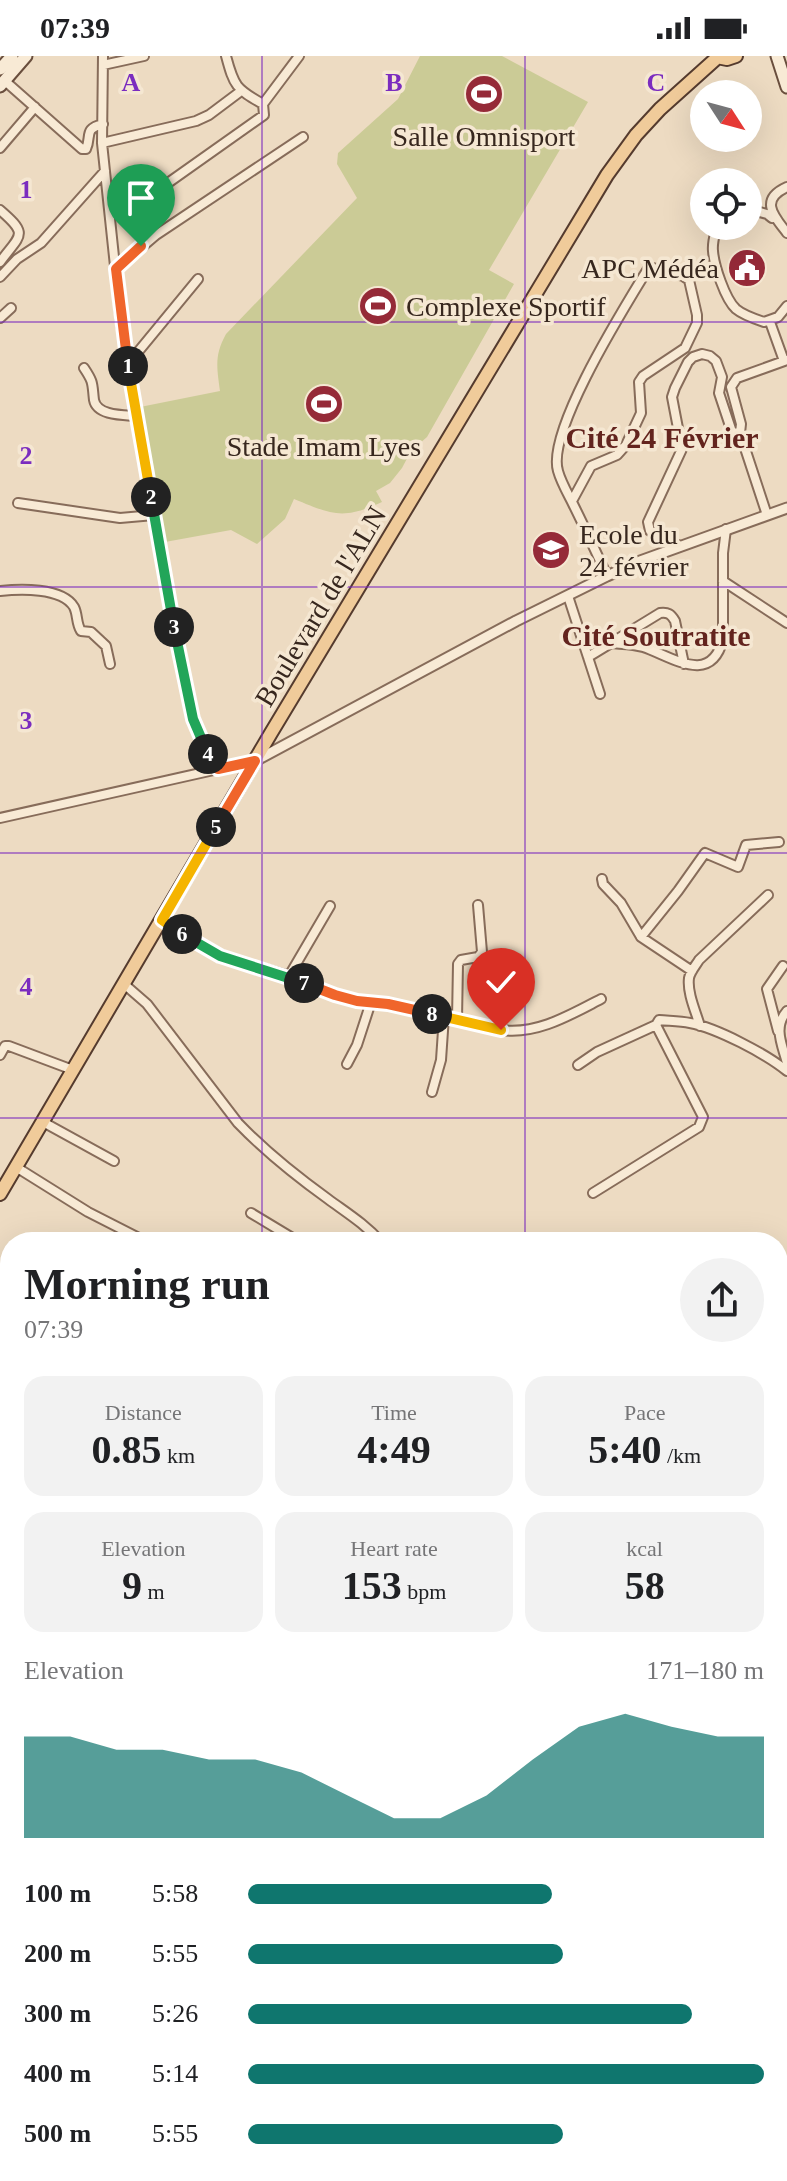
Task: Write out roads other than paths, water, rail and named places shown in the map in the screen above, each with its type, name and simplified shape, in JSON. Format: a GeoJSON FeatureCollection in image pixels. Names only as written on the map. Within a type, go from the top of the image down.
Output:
{"type":"FeatureCollection","features":[{"type":"Feature","properties":{"kind":"main road"},"geometry":{"type":"LineString","coordinates":[[2,79],[12,56]]}},
{"type":"Feature","properties":{"kind":"main road"},"geometry":{"type":"LineString","coordinates":[[2,79],[26,56]]}},
{"type":"Feature","properties":{"kind":"main road"},"geometry":{"type":"LineString","coordinates":[[715,59],[736,56]]}},
{"type":"Feature","properties":{"kind":"main road"},"geometry":{"type":"LineString","coordinates":[[777,56],[787,87]]}},
{"type":"Feature","properties":{"kind":"main road","name":"Boulevard de l'ALN"},"geometry":{"type":"LineString","coordinates":[[0,1194],[255,761],[607,175],[636,135],[715,59]]}},
{"type":"Feature","properties":{"kind":"street"},"geometry":{"type":"LineString","coordinates":[[144,56],[103,60],[102,143],[128,364],[173,626],[193,719],[218,769]]}},
{"type":"Feature","properties":{"kind":"street"},"geometry":{"type":"LineString","coordinates":[[226,56],[234,84],[263,104]]}},
{"type":"Feature","properties":{"kind":"street"},"geometry":{"type":"LineString","coordinates":[[110,212],[134,207],[258,121],[264,115],[263,104],[299,56]]}},
{"type":"Feature","properties":{"kind":"street"},"geometry":{"type":"LineString","coordinates":[[2,79],[82,149],[88,145],[90,130],[103,124]]}},
{"type":"Feature","properties":{"kind":"street"},"geometry":{"type":"LineString","coordinates":[[102,143],[196,121],[241,91]]}},
{"type":"Feature","properties":{"kind":"street"},"geometry":{"type":"LineString","coordinates":[[0,148],[35,107]]}},
{"type":"Feature","properties":{"kind":"street"},"geometry":{"type":"LineString","coordinates":[[116,269],[156,235],[303,137]]}},
{"type":"Feature","properties":{"kind":"street"},"geometry":{"type":"LineString","coordinates":[[0,277],[17,259],[41,243],[105,171]]}},
{"type":"Feature","properties":{"kind":"street"},"geometry":{"type":"LineString","coordinates":[[776,221],[771,211],[772,202],[776,193],[787,187]]}},
{"type":"Feature","properties":{"kind":"street"},"geometry":{"type":"LineString","coordinates":[[0,210],[18,226],[20,232],[0,262]]}},
{"type":"Feature","properties":{"kind":"street"},"geometry":{"type":"LineString","coordinates":[[762,213],[787,233]]}},
{"type":"Feature","properties":{"kind":"street"},"geometry":{"type":"LineString","coordinates":[[713,240],[713,254],[726,295],[738,311],[770,322],[787,306]]}},
{"type":"Feature","properties":{"kind":"street"},"geometry":{"type":"LineString","coordinates":[[572,501],[591,466],[617,455],[626,445],[641,413],[639,382],[643,376],[679,353],[690,340],[697,315],[691,284],[683,276],[649,267],[593,363],[558,444],[557,470],[607,576]]}},
{"type":"Feature","properties":{"kind":"street"},"geometry":{"type":"LineString","coordinates":[[128,364],[198,279]]}},
{"type":"Feature","properties":{"kind":"street"},"geometry":{"type":"LineString","coordinates":[[0,318],[11,308]]}},
{"type":"Feature","properties":{"kind":"street"},"geometry":{"type":"LineString","coordinates":[[767,515],[740,433],[741,424],[731,387],[737,378],[785,361],[770,322]]}},
{"type":"Feature","properties":{"kind":"street"},"geometry":{"type":"LineString","coordinates":[[680,546],[650,531],[648,522],[682,449],[672,397],[693,357],[702,354],[716,361],[722,377],[719,393],[725,412],[732,432],[740,433]]}},
{"type":"Feature","properties":{"kind":"street"},"geometry":{"type":"LineString","coordinates":[[84,368],[93,382],[94,402],[98,408],[136,416]]}},
{"type":"Feature","properties":{"kind":"street"},"geometry":{"type":"LineString","coordinates":[[18,503],[120,518],[154,515]]}},
{"type":"Feature","properties":{"kind":"street"},"geometry":{"type":"LineString","coordinates":[[0,818],[255,761],[607,576],[787,508]]}},
{"type":"Feature","properties":{"kind":"street"},"geometry":{"type":"LineString","coordinates":[[582,637],[641,646],[692,666],[715,657],[723,639],[726,529]]}},
{"type":"Feature","properties":{"kind":"street"},"geometry":{"type":"LineString","coordinates":[[723,581],[787,623]]}},
{"type":"Feature","properties":{"kind":"street"},"geometry":{"type":"LineString","coordinates":[[0,591],[42,591],[69,602],[75,609],[81,631],[91,632],[106,646],[110,664]]}},
{"type":"Feature","properties":{"kind":"street"},"geometry":{"type":"LineString","coordinates":[[568,596],[600,694]]}},
{"type":"Feature","properties":{"kind":"street"},"geometry":{"type":"LineString","coordinates":[[588,657],[666,612],[675,621],[684,664]]}},
{"type":"Feature","properties":{"kind":"street"},"geometry":{"type":"LineString","coordinates":[[641,937],[705,853],[738,867],[746,845],[779,842]]}},
{"type":"Feature","properties":{"kind":"street"},"geometry":{"type":"LineString","coordinates":[[602,879],[641,937],[692,971]]}},
{"type":"Feature","properties":{"kind":"street"},"geometry":{"type":"LineString","coordinates":[[700,1026],[690,989],[692,971],[699,960],[768,895]]}},
{"type":"Feature","properties":{"kind":"street"},"geometry":{"type":"LineString","coordinates":[[457,1019],[458,964],[461,960],[478,957],[482,952],[478,905]]}},
{"type":"Feature","properties":{"kind":"street"},"geometry":{"type":"LineString","coordinates":[[289,976],[330,906]]}},
{"type":"Feature","properties":{"kind":"street"},"geometry":{"type":"LineString","coordinates":[[162,920],[220,956],[289,976],[335,995],[515,1032],[558,1021],[601,999]]}},
{"type":"Feature","properties":{"kind":"street"},"geometry":{"type":"LineString","coordinates":[[783,966],[767,989],[787,1063]]}},
{"type":"Feature","properties":{"kind":"street"},"geometry":{"type":"LineString","coordinates":[[124,984],[147,1004],[252,1137],[278,1162],[372,1232]]}},
{"type":"Feature","properties":{"kind":"street"},"geometry":{"type":"LineString","coordinates":[[347,1064],[357,1045],[371,1002]]}},
{"type":"Feature","properties":{"kind":"street"},"geometry":{"type":"LineString","coordinates":[[778,1031],[780,1020],[787,1011]]}},
{"type":"Feature","properties":{"kind":"street"},"geometry":{"type":"LineString","coordinates":[[432,1092],[441,1060],[444,1016]]}},
{"type":"Feature","properties":{"kind":"street"},"geometry":{"type":"LineString","coordinates":[[578,1065],[597,1052],[656,1025],[659,1020],[700,1026],[758,1053],[787,1071]]}},
{"type":"Feature","properties":{"kind":"street"},"geometry":{"type":"LineString","coordinates":[[593,1193],[676,1143],[702,1123],[703,1117],[656,1025]]}},
{"type":"Feature","properties":{"kind":"street"},"geometry":{"type":"LineString","coordinates":[[0,1055],[5,1046],[9,1046],[73,1070]]}},
{"type":"Feature","properties":{"kind":"street"},"geometry":{"type":"LineString","coordinates":[[43,1122],[114,1161]]}},
{"type":"Feature","properties":{"kind":"street"},"geometry":{"type":"LineString","coordinates":[[16,1167],[88,1212],[127,1232]]}},
{"type":"Feature","properties":{"kind":"street"},"geometry":{"type":"LineString","coordinates":[[251,1213],[282,1232]]}},
{"type":"Feature","properties":{"kind":"place","name":"Salle Omnisport"},"geometry":{"type":"Point","coordinates":[484,94]}},
{"type":"Feature","properties":{"kind":"place","name":"APC Médéa"},"geometry":{"type":"Point","coordinates":[747,268]}},
{"type":"Feature","properties":{"kind":"place","name":"Complexe Sportif"},"geometry":{"type":"Point","coordinates":[378,306]}},
{"type":"Feature","properties":{"kind":"place","name":"Stade Imam Lyes"},"geometry":{"type":"Point","coordinates":[324,404]}},
{"type":"Feature","properties":{"kind":"place","name":"Ecole du 24 février"},"geometry":{"type":"Point","coordinates":[551,550]}},
{"type":"Feature","properties":{"kind":"district","name":"Cité 24 Février"},"geometry":{"type":"Point","coordinates":[662,438]}},
{"type":"Feature","properties":{"kind":"district","name":"Cité Soutratite"},"geometry":{"type":"Point","coordinates":[656,636]}}]}
